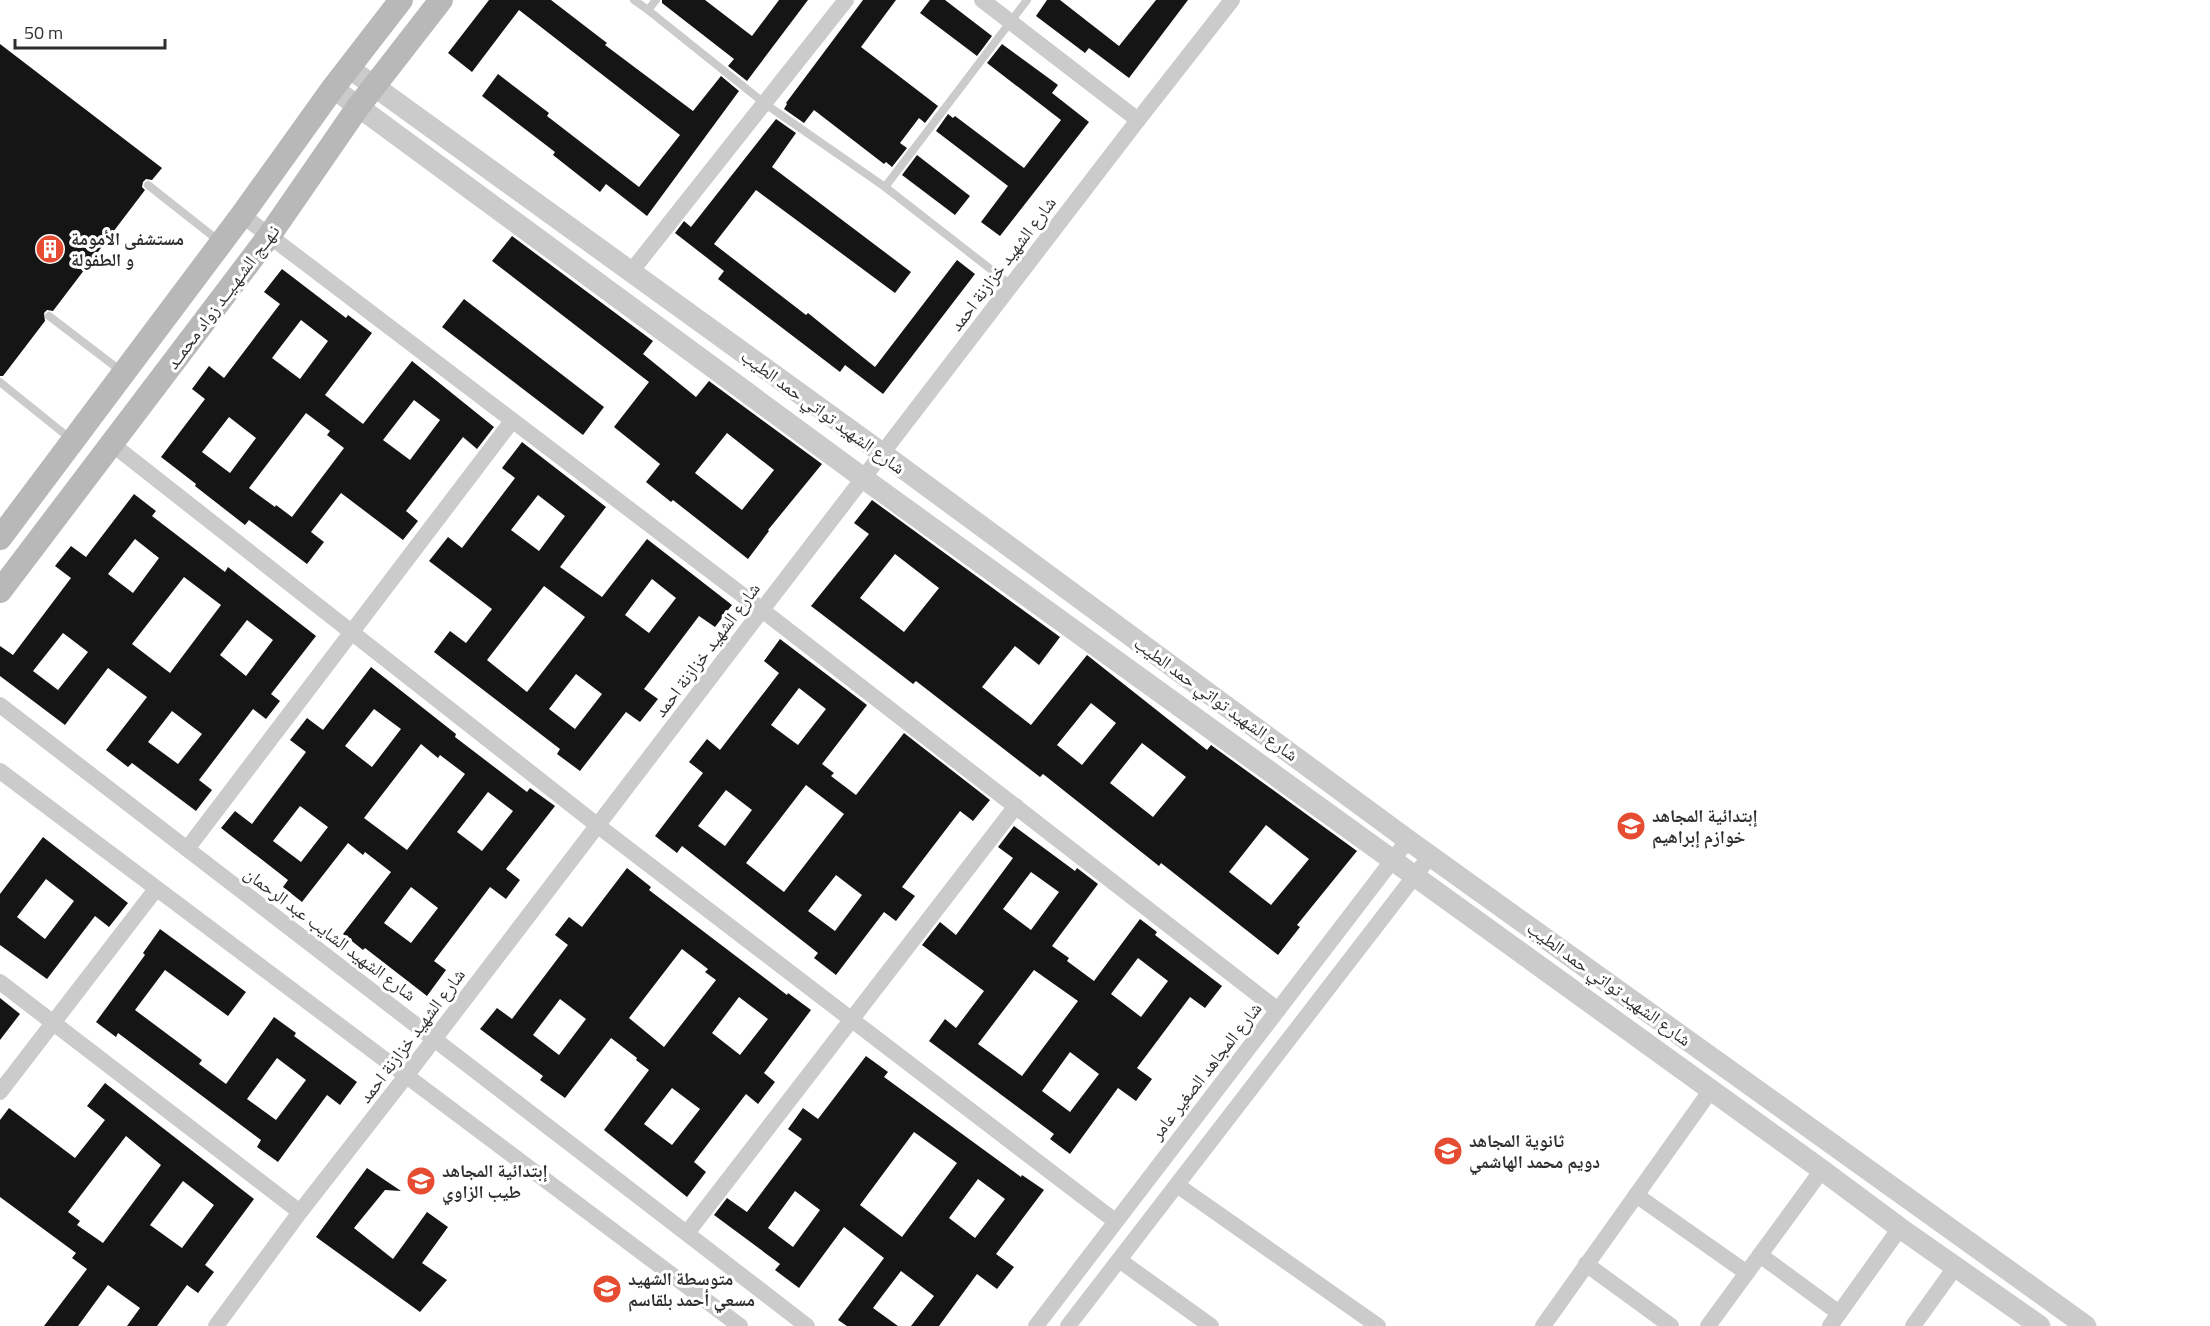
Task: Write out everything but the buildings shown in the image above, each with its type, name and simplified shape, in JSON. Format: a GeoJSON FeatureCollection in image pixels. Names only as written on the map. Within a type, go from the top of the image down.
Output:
{"type":"FeatureCollection","features":[{"type":"Feature","properties":{"kind":"main road","name":"نـهــج الشـهـيــد زواد محمــد"},"geometry":{"type":"LineString","coordinates":[[0,538],[242,216],[333,87],[401,0]]}},
{"type":"Feature","properties":{"kind":"main road","name":"نـهــج الشـهـيــد زواد محمــد"},"geometry":{"type":"LineString","coordinates":[[0,591],[269,236],[358,107],[441,0]]}},
{"type":"Feature","properties":{"kind":"street"},"geometry":{"type":"LineString","coordinates":[[630,273],[846,0]]}},
{"type":"Feature","properties":{"kind":"street"},"geometry":{"type":"LineString","coordinates":[[982,0],[1138,120]]}},
{"type":"Feature","properties":{"kind":"street","name":"شارع الشهيد خزازنة احمد"},"geometry":{"type":"LineString","coordinates":[[216,1326],[300,1212],[1232,0]]}},
{"type":"Feature","properties":{"kind":"street","name":"شارع الشهيد تواتي حمد الطيب"},"geometry":{"type":"LineString","coordinates":[[349,68],[882,453],[1430,856],[2084,1326]]}},
{"type":"Feature","properties":{"kind":"street","name":"شارع الشهيد تواتي حمد الطيب"},"geometry":{"type":"LineString","coordinates":[[333,87],[863,478],[1900,1228],[2040,1326]]}},
{"type":"Feature","properties":{"kind":"street"},"geometry":{"type":"LineString","coordinates":[[242,216],[762,610],[1278,1010]]}},
{"type":"Feature","properties":{"kind":"street"},"geometry":{"type":"LineString","coordinates":[[187,849],[512,421]]}},
{"type":"Feature","properties":{"kind":"street"},"geometry":{"type":"LineString","coordinates":[[112,444],[597,825],[1115,1221]]}},
{"type":"Feature","properties":{"kind":"street","name":"شارع الشهيد الشايب عبد الرحمان"},"geometry":{"type":"LineString","coordinates":[[0,705],[807,1326]]}},
{"type":"Feature","properties":{"kind":"street"},"geometry":{"type":"LineString","coordinates":[[0,771],[740,1326]]}},
{"type":"Feature","properties":{"kind":"street"},"geometry":{"type":"LineString","coordinates":[[687,1233],[1016,806]]}},
{"type":"Feature","properties":{"kind":"street","name":"شارع المجاهد الصغير عامر"},"geometry":{"type":"LineString","coordinates":[[1036,1326],[1408,840]]}},
{"type":"Feature","properties":{"kind":"street"},"geometry":{"type":"LineString","coordinates":[[1068,1326],[1430,856]]}},
{"type":"Feature","properties":{"kind":"street"},"geometry":{"type":"LineString","coordinates":[[0,1092],[156,889]]}},
{"type":"Feature","properties":{"kind":"street"},"geometry":{"type":"LineString","coordinates":[[0,982],[300,1212]]}},
{"type":"Feature","properties":{"kind":"street"},"geometry":{"type":"LineString","coordinates":[[1543,1326],[1711,1090]]}},
{"type":"Feature","properties":{"kind":"street"},"geometry":{"type":"LineString","coordinates":[[1714,1324],[1747,1273],[1822,1170]]}},
{"type":"Feature","properties":{"kind":"street"},"geometry":{"type":"LineString","coordinates":[[1177,1185],[1378,1326]]}},
{"type":"Feature","properties":{"kind":"street"},"geometry":{"type":"LineString","coordinates":[[1636,1195],[1747,1273]]}},
{"type":"Feature","properties":{"kind":"street"},"geometry":{"type":"LineString","coordinates":[[1760,1255],[1834,1319],[1900,1228]]}},
{"type":"Feature","properties":{"kind":"street"},"geometry":{"type":"LineString","coordinates":[[1119,1260],[1211,1326]]}},
{"type":"Feature","properties":{"kind":"street"},"geometry":{"type":"LineString","coordinates":[[1586,1264],[1671,1326]]}},
{"type":"Feature","properties":{"kind":"street"},"geometry":{"type":"LineString","coordinates":[[1913,1326],[1956,1266]]}},
{"type":"Feature","properties":{"kind":"street"},"geometry":{"type":"LineString","coordinates":[[2049,1326],[2061,1309]]}},
{"type":"Feature","properties":{"kind":"lane"},"geometry":{"type":"LineString","coordinates":[[634,0],[764,103],[885,187],[1011,285]]}},
{"type":"Feature","properties":{"kind":"lane"},"geometry":{"type":"LineString","coordinates":[[648,10],[656,0]]}},
{"type":"Feature","properties":{"kind":"lane"},"geometry":{"type":"LineString","coordinates":[[885,187],[1027,0]]}},
{"type":"Feature","properties":{"kind":"lane"},"geometry":{"type":"LineString","coordinates":[[148,185],[221,243]]}},
{"type":"Feature","properties":{"kind":"lane"},"geometry":{"type":"LineString","coordinates":[[49,316],[124,373]]}},
{"type":"Feature","properties":{"kind":"lane"},"geometry":{"type":"LineString","coordinates":[[0,382],[73,441]]}},
{"type":"Feature","properties":{"kind":"place","name":"مستشفى الأمومة و الطفولة"},"geometry":{"type":"Point","coordinates":[50,249]}},
{"type":"Feature","properties":{"kind":"place","name":"إبتدائية المجاهد خوازم إبراهيم"},"geometry":{"type":"Point","coordinates":[1631,826]}},
{"type":"Feature","properties":{"kind":"place","name":"ثانوية المجاهد دويم محمد الهاشمي"},"geometry":{"type":"Point","coordinates":[1448,1151]}},
{"type":"Feature","properties":{"kind":"place","name":"إبتدائية المجاهد طيب الزاوي"},"geometry":{"type":"Point","coordinates":[421,1181]}},
{"type":"Feature","properties":{"kind":"place","name":"متوسطة الشهيد مسعي أحمد بلقاسم"},"geometry":{"type":"Point","coordinates":[607,1289]}}]}
